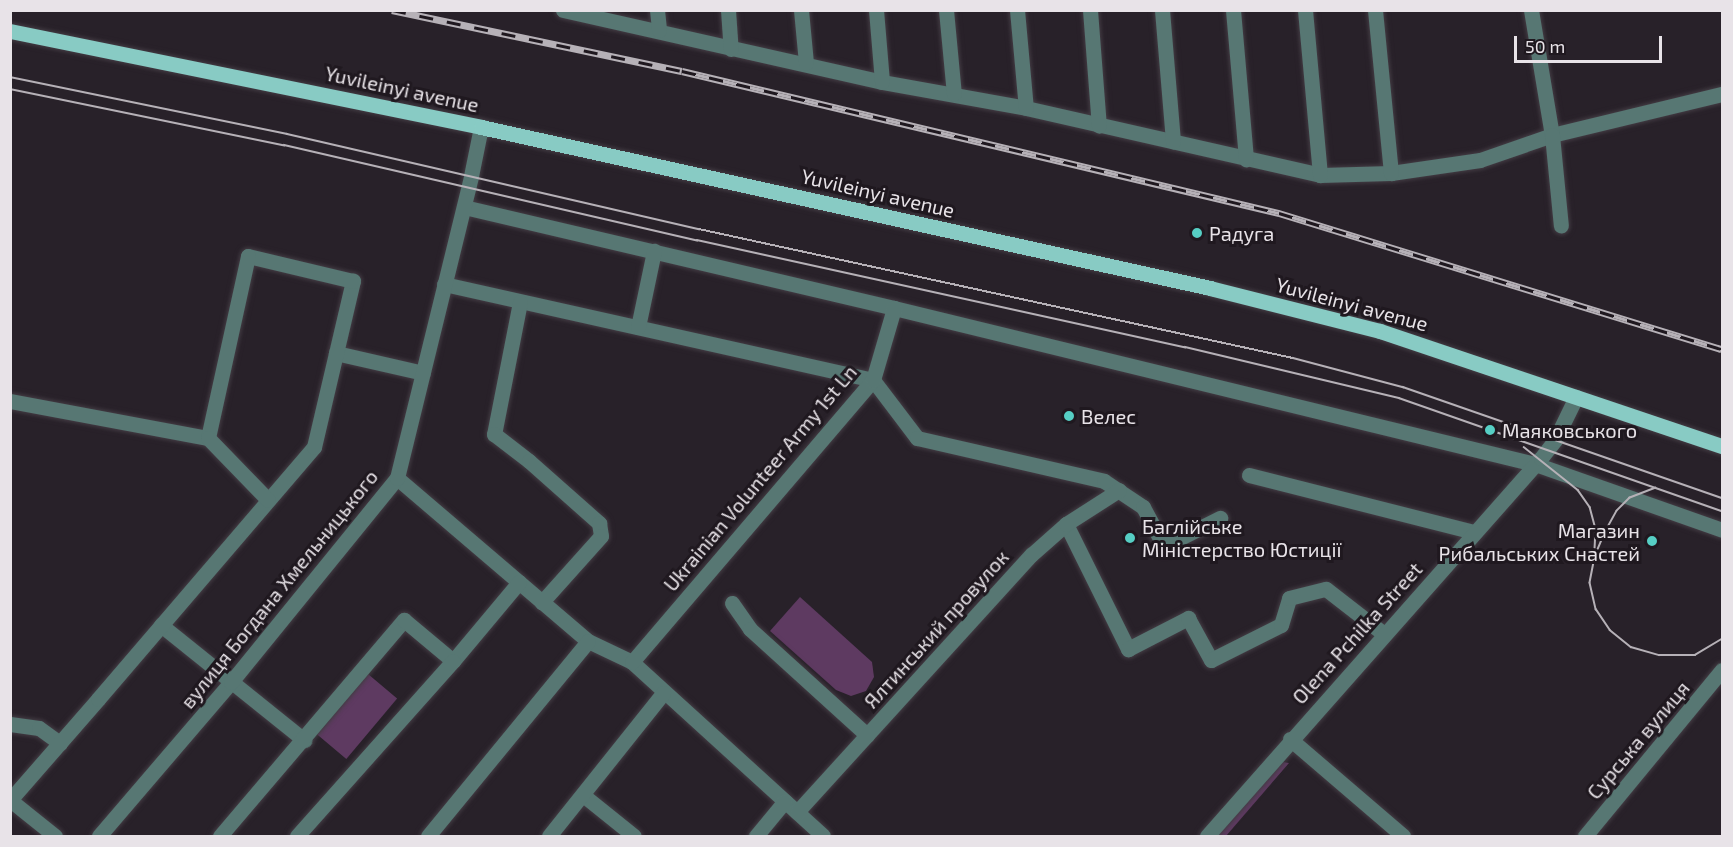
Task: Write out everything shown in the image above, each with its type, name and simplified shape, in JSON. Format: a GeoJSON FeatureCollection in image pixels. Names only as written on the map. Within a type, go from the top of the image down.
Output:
{"type":"FeatureCollection","features":[{"type":"Feature","properties":{"kind":"main road","name":"Yuvileinyi avenue"},"geometry":{"type":"LineString","coordinates":[[10,31],[481,127],[1233,294],[1380,331],[1722,446]]}},
{"type":"Feature","properties":{"kind":"street"},"geometry":{"type":"LineString","coordinates":[[562,10],[591,14],[731,49],[806,63],[882,82],[1026,108],[1320,174],[1391,173],[1480,160],[1552,135],[1722,94]]}},
{"type":"Feature","properties":{"kind":"street"},"geometry":{"type":"LineString","coordinates":[[657,10],[659,30]]}},
{"type":"Feature","properties":{"kind":"street"},"geometry":{"type":"LineString","coordinates":[[728,10],[731,49]]}},
{"type":"Feature","properties":{"kind":"street"},"geometry":{"type":"LineString","coordinates":[[801,10],[806,63]]}},
{"type":"Feature","properties":{"kind":"street"},"geometry":{"type":"LineString","coordinates":[[876,10],[882,82]]}},
{"type":"Feature","properties":{"kind":"street"},"geometry":{"type":"LineString","coordinates":[[946,10],[954,94]]}},
{"type":"Feature","properties":{"kind":"street"},"geometry":{"type":"LineString","coordinates":[[1017,10],[1026,108]]}},
{"type":"Feature","properties":{"kind":"street"},"geometry":{"type":"LineString","coordinates":[[1090,10],[1099,126]]}},
{"type":"Feature","properties":{"kind":"street"},"geometry":{"type":"LineString","coordinates":[[1162,10],[1173,142]]}},
{"type":"Feature","properties":{"kind":"street"},"geometry":{"type":"LineString","coordinates":[[1233,10],[1246,159]]}},
{"type":"Feature","properties":{"kind":"street"},"geometry":{"type":"LineString","coordinates":[[1305,10],[1320,174]]}},
{"type":"Feature","properties":{"kind":"street"},"geometry":{"type":"LineString","coordinates":[[1375,10],[1391,173]]}},
{"type":"Feature","properties":{"kind":"street"},"geometry":{"type":"LineString","coordinates":[[1531,10],[1552,135],[1561,226]]}},
{"type":"Feature","properties":{"kind":"street","name":"вулиця Богдана Хмельницького"},"geometry":{"type":"LineString","coordinates":[[99,837],[231,682],[398,478],[464,207],[481,127]]}},
{"type":"Feature","properties":{"kind":"street"},"geometry":{"type":"LineString","coordinates":[[464,207],[894,308],[1535,464],[1722,530]]}},
{"type":"Feature","properties":{"kind":"street"},"geometry":{"type":"LineString","coordinates":[[638,327],[654,251]]}},
{"type":"Feature","properties":{"kind":"street"},"geometry":{"type":"LineString","coordinates":[[55,837],[10,800],[314,447],[353,281],[248,256],[208,438]]}},
{"type":"Feature","properties":{"kind":"street"},"geometry":{"type":"LineString","coordinates":[[444,284],[873,380],[917,438],[1104,481],[1143,507],[1164,546],[1220,518]]}},
{"type":"Feature","properties":{"kind":"street"},"geometry":{"type":"LineString","coordinates":[[520,302],[494,434],[530,461],[599,523],[601,536],[542,602]]}},
{"type":"Feature","properties":{"kind":"street","name":"Ukrainian Volunteer Army 1st Ln"},"geometry":{"type":"LineString","coordinates":[[632,662],[873,380],[894,308]]}},
{"type":"Feature","properties":{"kind":"street"},"geometry":{"type":"LineString","coordinates":[[336,353],[423,373]]}},
{"type":"Feature","properties":{"kind":"street","name":"Olena Pchilka Street"},"geometry":{"type":"LineString","coordinates":[[1207,837],[1290,739],[1535,464],[1555,440],[1576,397]]}},
{"type":"Feature","properties":{"kind":"street"},"geometry":{"type":"LineString","coordinates":[[10,401],[208,438],[268,501]]}},
{"type":"Feature","properties":{"kind":"street"},"geometry":{"type":"LineString","coordinates":[[1249,475],[1474,532]]}},
{"type":"Feature","properties":{"kind":"street"},"geometry":{"type":"LineString","coordinates":[[398,478],[588,642],[632,662],[663,693],[823,837]]}},
{"type":"Feature","properties":{"kind":"street","name":"Ялтинський провулок"},"geometry":{"type":"LineString","coordinates":[[797,812],[1031,555],[1066,524],[1119,490]]}},
{"type":"Feature","properties":{"kind":"street"},"geometry":{"type":"LineString","coordinates":[[1066,524],[1128,649],[1188,618],[1211,660],[1281,625],[1289,598],[1326,589],[1384,634]]}},
{"type":"Feature","properties":{"kind":"street"},"geometry":{"type":"LineString","coordinates":[[297,837],[453,661],[519,582]]}},
{"type":"Feature","properties":{"kind":"street"},"geometry":{"type":"LineString","coordinates":[[732,603],[750,629],[867,735]]}},
{"type":"Feature","properties":{"kind":"street"},"geometry":{"type":"LineString","coordinates":[[220,837],[404,620],[453,661]]}},
{"type":"Feature","properties":{"kind":"street"},"geometry":{"type":"LineString","coordinates":[[161,625],[304,740]]}},
{"type":"Feature","properties":{"kind":"street"},"geometry":{"type":"LineString","coordinates":[[428,837],[588,642]]}},
{"type":"Feature","properties":{"kind":"street","name":"Сурська вулиця"},"geometry":{"type":"LineString","coordinates":[[1585,837],[1722,670]]}},
{"type":"Feature","properties":{"kind":"street"},"geometry":{"type":"LineString","coordinates":[[549,837],[663,693]]}},
{"type":"Feature","properties":{"kind":"street"},"geometry":{"type":"LineString","coordinates":[[10,724],[39,728],[60,743]]}},
{"type":"Feature","properties":{"kind":"street"},"geometry":{"type":"LineString","coordinates":[[1290,739],[1403,837]]}},
{"type":"Feature","properties":{"kind":"street"},"geometry":{"type":"LineString","coordinates":[[583,795],[634,837]]}},
{"type":"Feature","properties":{"kind":"street"},"geometry":{"type":"LineString","coordinates":[[756,837],[785,801]]}},
{"type":"Feature","properties":{"kind":"shaded area"},"geometry":{"type":"Polygon","coordinates":[[[800,597],[872,662],[874,677],[866,691],[851,696],[836,690],[770,631],[800,597]]]}},
{"type":"Feature","properties":{"kind":"shaded area"},"geometry":{"type":"Polygon","coordinates":[[[368,674],[397,698],[346,759],[317,735],[368,674]]]}},
{"type":"Feature","properties":{"kind":"shaded area"},"geometry":{"type":"Polygon","coordinates":[[[1283,762],[1289,763],[1226,836],[1217,836],[1283,762]]]}},
{"type":"Feature","properties":{"kind":"tram line"},"geometry":{"type":"LineString","coordinates":[[10,77],[287,134],[699,229],[1293,358],[1403,387],[1722,498]]}},
{"type":"Feature","properties":{"kind":"tram line"},"geometry":{"type":"LineString","coordinates":[[10,89],[284,145],[697,240],[1185,347],[1399,398],[1722,511]]}},
{"type":"Feature","properties":{"kind":"tram line"},"geometry":{"type":"LineString","coordinates":[[1524,447],[1578,490],[1590,507],[1596,530],[1595,548]]}},
{"type":"Feature","properties":{"kind":"tram line"},"geometry":{"type":"LineString","coordinates":[[1656,488],[1630,498],[1617,511],[1605,533],[1595,557],[1590,583],[1596,609],[1610,630],[1631,647],[1659,655],[1695,655],[1722,639]]}},
{"type":"Feature","properties":{"kind":"railway"},"geometry":{"type":"LineString","coordinates":[[392,10],[682,71],[1279,213],[1722,349]]}},
{"type":"Feature","properties":{"kind":"place","name":"Радуга"},"geometry":{"type":"Point","coordinates":[1197,233]}},
{"type":"Feature","properties":{"kind":"place","name":"Велес"},"geometry":{"type":"Point","coordinates":[1069,416]}},
{"type":"Feature","properties":{"kind":"place","name":"Маяковського"},"geometry":{"type":"Point","coordinates":[1490,430]}},
{"type":"Feature","properties":{"kind":"place","name":"Баглійське Міністерство Юстиції"},"geometry":{"type":"Point","coordinates":[1130,538]}},
{"type":"Feature","properties":{"kind":"place","name":"Магазин Рибальських Снастей"},"geometry":{"type":"Point","coordinates":[1652,541]}}]}
